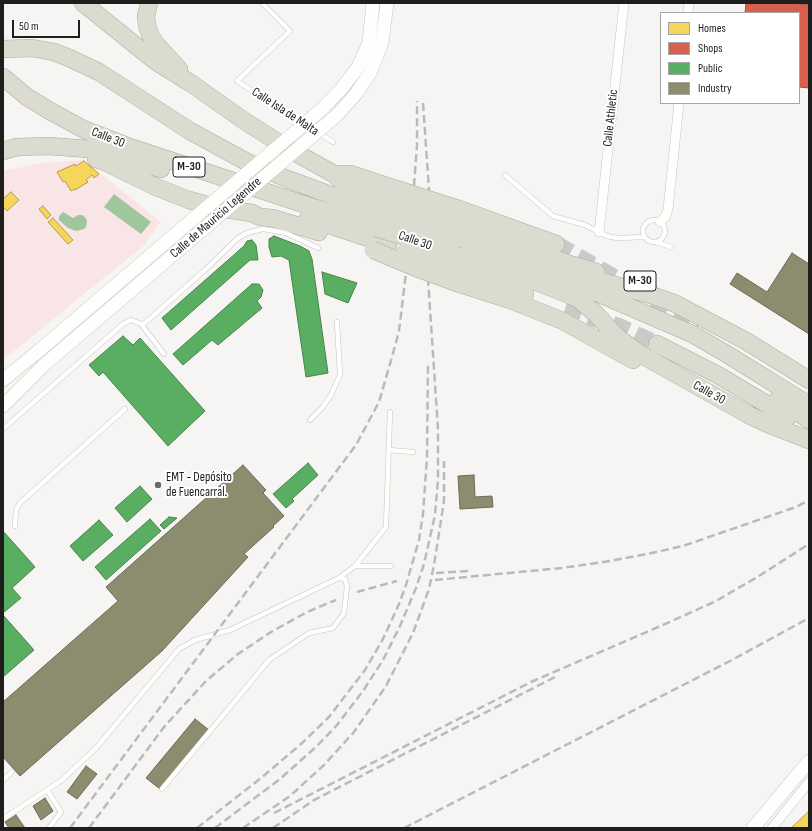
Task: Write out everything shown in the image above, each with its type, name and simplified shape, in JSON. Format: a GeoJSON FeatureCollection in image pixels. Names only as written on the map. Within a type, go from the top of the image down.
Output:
{"type":"FeatureCollection","features":[{"type":"Feature","properties":{"kind":"highway"},"geometry":{"type":"LineString","coordinates":[[83,3],[155,61],[192,84],[243,120],[287,148],[334,174],[351,174],[378,223],[416,268],[460,270],[571,303],[606,307],[684,342],[749,380],[809,420]]}},
{"type":"Feature","properties":{"kind":"highway"},"geometry":{"type":"LineString","coordinates":[[149,3],[146,16],[150,34],[155,43],[192,84]]}},
{"type":"Feature","properties":{"kind":"highway"},"geometry":{"type":"LineString","coordinates":[[3,49],[32,48],[54,52],[67,57],[99,72],[190,131],[247,162],[321,191],[378,223]]}},
{"type":"Feature","properties":{"kind":"highway","name":"Calle 30"},"geometry":{"type":"LineString","coordinates":[[7,81],[27,97],[83,129],[128,146],[378,223],[424,243],[460,270]]}},
{"type":"Feature","properties":{"kind":"highway"},"geometry":{"type":"LineString","coordinates":[[3,152],[17,147],[48,146],[88,148],[123,157],[168,172],[378,223],[457,225],[590,279],[651,294],[674,303],[746,341],[809,380]]}},
{"type":"Feature","properties":{"kind":"highway"},"geometry":{"type":"LineString","coordinates":[[3,152],[25,151],[77,154],[105,162],[156,187],[188,200],[218,208],[252,213],[292,223],[457,225],[556,244]]}},
{"type":"Feature","properties":{"kind":"highway"},"geometry":{"type":"LineString","coordinates":[[457,225],[580,285],[692,334],[809,405]]}},
{"type":"Feature","properties":{"kind":"highway","name":"M-30"},"geometry":{"type":"LineString","coordinates":[[457,225],[569,264],[600,273],[636,280],[661,288],[712,310],[788,355],[809,370]]}},
{"type":"Feature","properties":{"kind":"highway"},"geometry":{"type":"LineString","coordinates":[[460,270],[510,300],[563,321],[732,414],[762,422]]}},
{"type":"Feature","properties":{"kind":"highway","name":"Calle 30"},"geometry":{"type":"LineString","coordinates":[[571,303],[596,314],[616,336],[640,354],[762,422],[809,440]]}},
{"type":"Feature","properties":{"kind":"highway"},"geometry":{"type":"LineString","coordinates":[[698,327],[746,352],[809,391]]}},
{"type":"Feature","properties":{"kind":"highway"},"geometry":{"type":"LineString","coordinates":[[657,344],[718,375],[809,430]]}},
{"type":"Feature","properties":{"kind":"street","name":"Calle de Mauricio Legendre"},"geometry":{"type":"LineString","coordinates":[[3,380],[323,108],[343,87],[358,67],[369,43],[373,3]]}},
{"type":"Feature","properties":{"kind":"street","name":"Calle de Mauricio Legendre"},"geometry":{"type":"LineString","coordinates":[[3,406],[44,365],[337,114],[355,95],[370,73],[382,43],[387,3]]}},
{"type":"Feature","properties":{"kind":"street","name":"Calle Athletic"},"geometry":{"type":"LineString","coordinates":[[599,232],[624,3]]}},
{"type":"Feature","properties":{"kind":"street"},"geometry":{"type":"LineString","coordinates":[[660,222],[664,219],[668,209],[679,104]]}},
{"type":"Feature","properties":{"kind":"street"},"geometry":{"type":"LineString","coordinates":[[753,828],[807,759]]}},
{"type":"Feature","properties":{"kind":"street"},"geometry":{"type":"LineString","coordinates":[[772,828],[809,782]]}},
{"type":"Feature","properties":{"kind":"lane","name":"Calle Isla de Malta"},"geometry":{"type":"LineString","coordinates":[[262,3],[290,31],[237,81],[333,142]]}},
{"type":"Feature","properties":{"kind":"lane"},"geometry":{"type":"LineString","coordinates":[[505,175],[553,216],[585,226],[607,236],[617,238],[645,237]]}},
{"type":"Feature","properties":{"kind":"lane"},"geometry":{"type":"LineString","coordinates":[[656,242],[662,238],[665,232],[660,222],[653,220],[646,223],[643,230],[645,237],[650,241],[671,247]]}},
{"type":"Feature","properties":{"kind":"lane"},"geometry":{"type":"LineString","coordinates":[[141,324],[145,324],[238,238],[247,233],[262,229],[276,230],[318,248]]}},
{"type":"Feature","properties":{"kind":"lane"},"geometry":{"type":"LineString","coordinates":[[3,429],[127,321],[130,320],[141,324],[164,354]]}},
{"type":"Feature","properties":{"kind":"lane"},"geometry":{"type":"LineString","coordinates":[[310,420],[322,408],[331,395],[340,375],[337,322]]}},
{"type":"Feature","properties":{"kind":"lane"},"geometry":{"type":"LineString","coordinates":[[15,526],[16,510],[20,502],[125,409]]}},
{"type":"Feature","properties":{"kind":"lane"},"geometry":{"type":"LineString","coordinates":[[3,819],[62,780],[97,747],[179,649],[195,640],[230,630],[340,578],[355,566],[386,527],[390,412]]}},
{"type":"Feature","properties":{"kind":"lane"},"geometry":{"type":"LineString","coordinates":[[389,450],[413,452]]}},
{"type":"Feature","properties":{"kind":"lane"},"geometry":{"type":"LineString","coordinates":[[355,566],[391,566]]}},
{"type":"Feature","properties":{"kind":"lane"},"geometry":{"type":"LineString","coordinates":[[162,789],[269,660],[309,633],[333,628],[344,613],[347,586],[345,579],[340,578]]}},
{"type":"Feature","properties":{"kind":"lane"},"geometry":{"type":"LineString","coordinates":[[748,828],[807,759]]}},
{"type":"Feature","properties":{"kind":"lane"},"geometry":{"type":"LineString","coordinates":[[3,780],[12,772]]}},
{"type":"Feature","properties":{"kind":"lane"},"geometry":{"type":"LineString","coordinates":[[47,790],[61,812],[49,828]]}},
{"type":"Feature","properties":{"kind":"shaded area"},"geometry":{"type":"Polygon","coordinates":[[[84,160],[161,222],[143,246],[3,360],[3,171],[43,163],[84,160]]]}},
{"type":"Feature","properties":{"kind":"shaded area"},"geometry":{"type":"Polygon","coordinates":[[[114,194],[151,222],[141,234],[104,207],[114,194]]]}},
{"type":"Feature","properties":{"kind":"shaded area"},"geometry":{"type":"Polygon","coordinates":[[[63,212],[73,218],[78,215],[82,215],[87,221],[86,227],[76,231],[68,228],[59,220],[59,216],[63,212]]]}},
{"type":"Feature","properties":{"kind":"building: Homes"},"geometry":{"type":"Polygon","coordinates":[[[84,161],[99,174],[94,178],[92,175],[86,180],[88,182],[71,191],[57,172],[75,164],[76,166],[84,161]]]}},
{"type":"Feature","properties":{"kind":"building: Homes"},"geometry":{"type":"Polygon","coordinates":[[[11,192],[19,200],[7,211],[3,207],[3,199],[11,192]]]}},
{"type":"Feature","properties":{"kind":"building: Homes"},"geometry":{"type":"Polygon","coordinates":[[[43,206],[51,215],[47,219],[39,209],[43,206]]]}},
{"type":"Feature","properties":{"kind":"building: Homes"},"geometry":{"type":"Polygon","coordinates":[[[53,218],[73,240],[68,244],[48,222],[53,218]]]}},
{"type":"Feature","properties":{"kind":"building: Homes"},"geometry":{"type":"Polygon","coordinates":[[[809,811],[809,828],[791,828],[809,811]]]}},
{"type":"Feature","properties":{"kind":"building: Shops"},"geometry":{"type":"Polygon","coordinates":[[[746,3],[795,3],[809,5],[809,88],[800,87],[800,12],[745,12],[746,3]]]}},
{"type":"Feature","properties":{"kind":"building: Public"},"geometry":{"type":"Polygon","coordinates":[[[274,236],[309,251],[312,259],[328,373],[306,377],[289,260],[281,256],[272,257],[269,247],[269,239],[274,236]]]}},
{"type":"Feature","properties":{"kind":"building: Public"},"geometry":{"type":"Polygon","coordinates":[[[252,240],[256,245],[258,260],[250,260],[171,330],[162,318],[244,246],[247,241],[252,240]]]}},
{"type":"Feature","properties":{"kind":"building: Public"},"geometry":{"type":"Polygon","coordinates":[[[322,272],[357,283],[348,303],[325,294],[322,272]]]}},
{"type":"Feature","properties":{"kind":"building: Public"},"geometry":{"type":"Polygon","coordinates":[[[252,284],[259,284],[263,290],[261,297],[257,301],[262,308],[218,345],[212,340],[183,365],[173,354],[252,284]]]}},
{"type":"Feature","properties":{"kind":"building: Public"},"geometry":{"type":"Polygon","coordinates":[[[123,336],[133,345],[140,338],[205,411],[168,446],[103,372],[99,376],[89,365],[123,336]]]}},
{"type":"Feature","properties":{"kind":"building: Public"},"geometry":{"type":"Polygon","coordinates":[[[308,463],[318,475],[292,499],[294,501],[286,508],[273,494],[308,463]]]}},
{"type":"Feature","properties":{"kind":"building: Public"},"geometry":{"type":"Polygon","coordinates":[[[140,486],[152,499],[127,522],[115,508],[140,486]]]}},
{"type":"Feature","properties":{"kind":"building: Public"},"geometry":{"type":"Polygon","coordinates":[[[169,517],[177,518],[164,529],[160,525],[169,517]]]}},
{"type":"Feature","properties":{"kind":"building: Public"},"geometry":{"type":"Polygon","coordinates":[[[150,519],[161,531],[106,580],[95,567],[150,519]]]}},
{"type":"Feature","properties":{"kind":"building: Public"},"geometry":{"type":"Polygon","coordinates":[[[99,520],[113,535],[83,561],[70,546],[99,520]]]}},
{"type":"Feature","properties":{"kind":"building: Public"},"geometry":{"type":"Polygon","coordinates":[[[3,531],[35,567],[12,588],[21,598],[3,613],[3,531]]]}},
{"type":"Feature","properties":{"kind":"building: Public"},"geometry":{"type":"Polygon","coordinates":[[[3,615],[34,650],[3,677],[3,615]]]}},
{"type":"Feature","properties":{"kind":"building: Industry"},"geometry":{"type":"Polygon","coordinates":[[[792,253],[809,264],[809,334],[730,284],[737,273],[767,292],[792,253]]]}},
{"type":"Feature","properties":{"kind":"building: Industry"},"geometry":{"type":"Polygon","coordinates":[[[243,465],[266,490],[263,493],[284,516],[244,554],[248,557],[162,651],[20,776],[3,757],[3,702],[118,601],[106,587],[243,465]]]}},
{"type":"Feature","properties":{"kind":"building: Industry"},"geometry":{"type":"Polygon","coordinates":[[[474,475],[475,497],[492,496],[493,507],[460,509],[458,476],[474,475]]]}},
{"type":"Feature","properties":{"kind":"building: Industry"},"geometry":{"type":"Polygon","coordinates":[[[195,719],[209,730],[160,789],[146,778],[195,719]]]}},
{"type":"Feature","properties":{"kind":"building: Industry"},"geometry":{"type":"Polygon","coordinates":[[[86,766],[97,774],[77,799],[67,792],[86,766]]]}},
{"type":"Feature","properties":{"kind":"building: Industry"},"geometry":{"type":"Polygon","coordinates":[[[45,798],[53,811],[41,820],[33,806],[45,798]]]}},
{"type":"Feature","properties":{"kind":"building: Industry"},"geometry":{"type":"Polygon","coordinates":[[[16,815],[25,828],[9,828],[5,822],[16,815]]]}},
{"type":"Feature","properties":{"kind":"tunnel"},"geometry":{"type":"LineString","coordinates":[[556,244],[629,286]]}},
{"type":"Feature","properties":{"kind":"tunnel"},"geometry":{"type":"LineString","coordinates":[[653,301],[698,327]]}},
{"type":"Feature","properties":{"kind":"tunnel"},"geometry":{"type":"LineString","coordinates":[[565,309],[618,326],[657,344]]}},
{"type":"Feature","properties":{"kind":"railway"},"geometry":{"type":"LineString","coordinates":[[413,198],[417,145],[417,101]]}},
{"type":"Feature","properties":{"kind":"railway"},"geometry":{"type":"LineString","coordinates":[[423,103],[430,204]]}},
{"type":"Feature","properties":{"kind":"railway"},"geometry":{"type":"LineString","coordinates":[[70,828],[356,445],[379,402],[392,357],[399,331],[408,256]]}},
{"type":"Feature","properties":{"kind":"railway"},"geometry":{"type":"LineString","coordinates":[[215,828],[280,779],[317,746],[337,725],[363,691],[383,660],[400,626],[416,588],[424,564],[435,515],[438,480],[438,429],[427,264]]}},
{"type":"Feature","properties":{"kind":"railway"},"geometry":{"type":"LineString","coordinates":[[197,828],[261,778],[301,744],[329,717],[365,670],[383,639],[406,585],[419,540],[423,514],[427,457],[428,364]]}},
{"type":"Feature","properties":{"kind":"railway"},"geometry":{"type":"LineString","coordinates":[[243,828],[290,796],[324,765],[354,732],[386,686],[413,633],[429,589],[444,501],[444,461]]}},
{"type":"Feature","properties":{"kind":"railway"},"geometry":{"type":"LineString","coordinates":[[435,580],[562,568],[647,554],[683,546],[796,507],[809,500]]}},
{"type":"Feature","properties":{"kind":"railway"},"geometry":{"type":"LineString","coordinates":[[274,813],[531,682],[716,601],[809,544]]}},
{"type":"Feature","properties":{"kind":"railway"},"geometry":{"type":"LineString","coordinates":[[436,573],[468,571]]}},
{"type":"Feature","properties":{"kind":"railway"},"geometry":{"type":"LineString","coordinates":[[357,592],[397,581]]}},
{"type":"Feature","properties":{"kind":"railway"},"geometry":{"type":"LineString","coordinates":[[89,828],[164,727],[206,681],[238,654],[271,632],[307,612],[336,600]]}},
{"type":"Feature","properties":{"kind":"railway"},"geometry":{"type":"LineString","coordinates":[[404,828],[730,661],[809,618]]}},
{"type":"Feature","properties":{"kind":"railway"},"geometry":{"type":"LineString","coordinates":[[273,828],[314,800],[557,676]]}},
{"type":"Feature","properties":{"kind":"place","name":"EMT - Depósito de Fuencarral."},"geometry":{"type":"Point","coordinates":[158,485]}}]}
